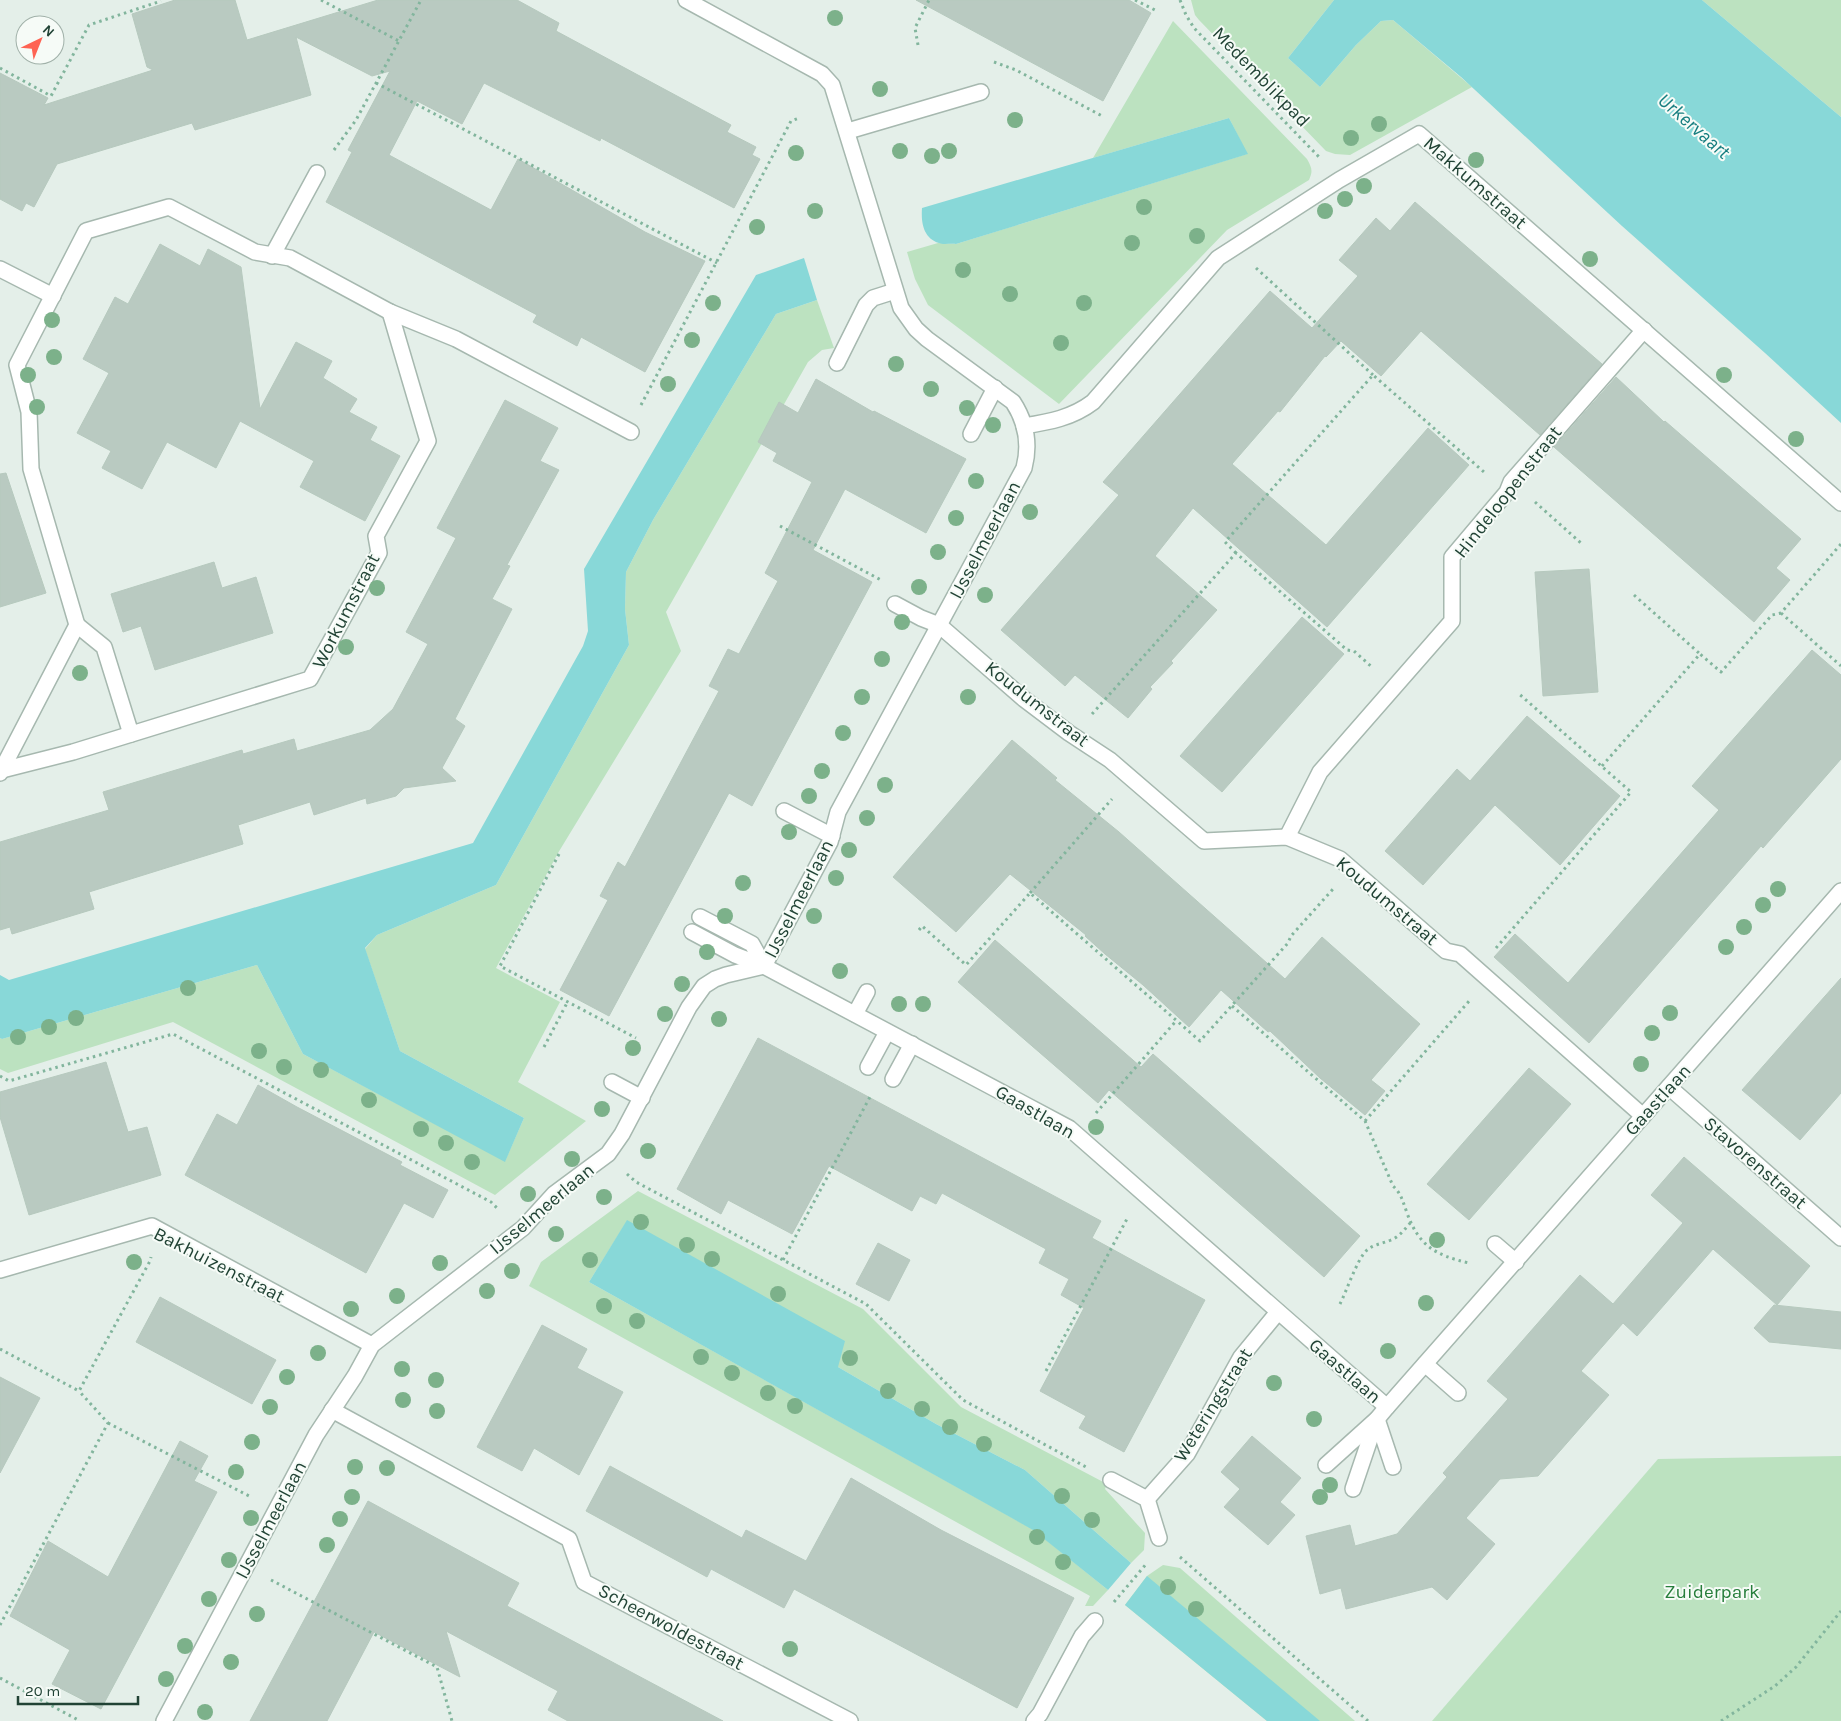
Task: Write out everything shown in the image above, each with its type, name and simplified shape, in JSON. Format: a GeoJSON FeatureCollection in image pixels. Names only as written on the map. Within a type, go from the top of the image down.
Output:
{"type":"FeatureCollection","features":[{"type":"Feature","properties":{"kind":"street","name":"IJsselmeerlaan"},"geometry":{"type":"LineString","coordinates":[[164,1721],[316,1435],[355,1376],[372,1345],[523,1228],[554,1194],[608,1154],[619,1141],[688,1007],[700,991],[715,979],[764,966],[832,836],[838,812],[1024,468],[1027,443],[1020,413],[1013,402],[927,339],[916,329],[901,308],[848,131],[832,85],[822,74],[686,0]]}},
{"type":"Feature","properties":{"kind":"street"},"geometry":{"type":"LineString","coordinates":[[848,131],[981,92]]}},
{"type":"Feature","properties":{"kind":"street","name":"Makkumstraat"},"geometry":{"type":"LineString","coordinates":[[1024,426],[1081,412],[1094,402],[1218,258],[1339,180],[1418,134],[1841,503]]}},
{"type":"Feature","properties":{"kind":"street"},"geometry":{"type":"LineString","coordinates":[[272,256],[317,173]]}},
{"type":"Feature","properties":{"kind":"street"},"geometry":{"type":"LineString","coordinates":[[131,734],[104,647],[77,625],[31,469],[29,412],[16,366],[86,231],[170,207],[255,252],[290,258],[390,312],[456,339],[631,432]]}},
{"type":"Feature","properties":{"kind":"street"},"geometry":{"type":"LineString","coordinates":[[0,269],[53,296]]}},
{"type":"Feature","properties":{"kind":"street"},"geometry":{"type":"LineString","coordinates":[[837,363],[866,305],[873,298],[895,291]]}},
{"type":"Feature","properties":{"kind":"street","name":"Workumstraat"},"geometry":{"type":"LineString","coordinates":[[1,771],[73,752],[310,680],[379,553],[376,536],[428,441],[390,312]]}},
{"type":"Feature","properties":{"kind":"street","name":"Hindeloopenstraat"},"geometry":{"type":"LineString","coordinates":[[1287,837],[1320,772],[1452,621],[1452,557],[1508,492],[1511,482],[1644,330]]}},
{"type":"Feature","properties":{"kind":"street"},"geometry":{"type":"LineString","coordinates":[[971,434],[995,388]]}},
{"type":"Feature","properties":{"kind":"street","name":"Koudumstraat"},"geometry":{"type":"LineString","coordinates":[[895,604],[939,625],[1030,703],[1110,760],[1204,841],[1287,837],[1340,859],[1446,950],[1460,954],[1643,1116]]}},
{"type":"Feature","properties":{"kind":"street","name":"Workumstraat"},"geometry":{"type":"LineString","coordinates":[[1,771],[77,625]]}},
{"type":"Feature","properties":{"kind":"street"},"geometry":{"type":"LineString","coordinates":[[784,811],[832,836]]}},
{"type":"Feature","properties":{"kind":"street","name":"Gaastlaan"},"geometry":{"type":"LineString","coordinates":[[692,932],[734,955],[764,966],[1056,1121],[1077,1134],[1278,1312],[1382,1413],[1841,891]]}},
{"type":"Feature","properties":{"kind":"street"},"geometry":{"type":"LineString","coordinates":[[700,917],[752,944],[764,966]]}},
{"type":"Feature","properties":{"kind":"street"},"geometry":{"type":"LineString","coordinates":[[855,1014],[867,992]]}},
{"type":"Feature","properties":{"kind":"street"},"geometry":{"type":"LineString","coordinates":[[868,1067],[887,1032]]}},
{"type":"Feature","properties":{"kind":"street"},"geometry":{"type":"LineString","coordinates":[[893,1079],[912,1044]]}},
{"type":"Feature","properties":{"kind":"street"},"geometry":{"type":"LineString","coordinates":[[612,1082],[642,1098]]}},
{"type":"Feature","properties":{"kind":"street","name":"Stavorenstraat"},"geometry":{"type":"LineString","coordinates":[[1669,1087],[1841,1238]]}},
{"type":"Feature","properties":{"kind":"street","name":"Bakhuizenstraat"},"geometry":{"type":"LineString","coordinates":[[0,1270],[152,1226],[372,1345]]}},
{"type":"Feature","properties":{"kind":"street"},"geometry":{"type":"LineString","coordinates":[[1496,1244],[1516,1262]]}},
{"type":"Feature","properties":{"kind":"street","name":"Weteringstraat"},"geometry":{"type":"LineString","coordinates":[[1147,1499],[1187,1454],[1241,1357],[1278,1312]]}},
{"type":"Feature","properties":{"kind":"street"},"geometry":{"type":"LineString","coordinates":[[1425,1364],[1458,1393]]}},
{"type":"Feature","properties":{"kind":"street","name":"Scheerwoldestraat"},"geometry":{"type":"LineString","coordinates":[[332,1410],[569,1539],[584,1582],[850,1721]]}},
{"type":"Feature","properties":{"kind":"street"},"geometry":{"type":"LineString","coordinates":[[1326,1465],[1382,1413]]}},
{"type":"Feature","properties":{"kind":"street"},"geometry":{"type":"LineString","coordinates":[[1382,1413],[1393,1467]]}},
{"type":"Feature","properties":{"kind":"street"},"geometry":{"type":"LineString","coordinates":[[1353,1488],[1382,1413]]}},
{"type":"Feature","properties":{"kind":"street"},"geometry":{"type":"LineString","coordinates":[[1111,1480],[1147,1499],[1159,1538]]}},
{"type":"Feature","properties":{"kind":"street"},"geometry":{"type":"LineString","coordinates":[[1034,1721],[1040,1714],[1082,1636],[1095,1621]]}},
{"type":"Feature","properties":{"kind":"path"},"geometry":{"type":"LineString","coordinates":[[0,68],[51,96],[89,26],[162,0]]}},
{"type":"Feature","properties":{"kind":"path"},"geometry":{"type":"LineString","coordinates":[[321,0],[399,41]]}},
{"type":"Feature","properties":{"kind":"path"},"geometry":{"type":"LineString","coordinates":[[317,173],[356,120],[421,0]]}},
{"type":"Feature","properties":{"kind":"path"},"geometry":{"type":"LineString","coordinates":[[918,45],[915,28],[929,0]]}},
{"type":"Feature","properties":{"kind":"path"},"geometry":{"type":"LineString","coordinates":[[1135,0],[1157,11]]}},
{"type":"Feature","properties":{"kind":"path","name":"Medemblikpad"},"geometry":{"type":"LineString","coordinates":[[1180,0],[1194,28],[1323,162]]}},
{"type":"Feature","properties":{"kind":"path"},"geometry":{"type":"LineString","coordinates":[[994,62],[1016,70],[1104,117]]}},
{"type":"Feature","properties":{"kind":"path"},"geometry":{"type":"LineString","coordinates":[[376,83],[717,263]]}},
{"type":"Feature","properties":{"kind":"path"},"geometry":{"type":"LineString","coordinates":[[638,410],[791,121],[799,118]]}},
{"type":"Feature","properties":{"kind":"path"},"geometry":{"type":"LineString","coordinates":[[1253,266],[1487,475]]}},
{"type":"Feature","properties":{"kind":"path"},"geometry":{"type":"LineString","coordinates":[[1373,375],[1225,542],[1347,650],[1354,651],[1380,674]]}},
{"type":"Feature","properties":{"kind":"path"},"geometry":{"type":"LineString","coordinates":[[1528,497],[1582,544]]}},
{"type":"Feature","properties":{"kind":"path"},"geometry":{"type":"LineString","coordinates":[[780,526],[884,582]]}},
{"type":"Feature","properties":{"kind":"path"},"geometry":{"type":"LineString","coordinates":[[1634,595],[1721,672],[1772,615],[1781,613],[1841,544]]}},
{"type":"Feature","properties":{"kind":"path"},"geometry":{"type":"LineString","coordinates":[[1101,704],[1236,553]]}},
{"type":"Feature","properties":{"kind":"path"},"geometry":{"type":"LineString","coordinates":[[1781,613],[1841,666]]}},
{"type":"Feature","properties":{"kind":"path"},"geometry":{"type":"LineString","coordinates":[[1602,766],[1700,654]]}},
{"type":"Feature","properties":{"kind":"path"},"geometry":{"type":"LineString","coordinates":[[1494,950],[1631,792],[1518,693]]}},
{"type":"Feature","properties":{"kind":"path"},"geometry":{"type":"LineString","coordinates":[[919,930],[922,926],[966,965],[1107,804]]}},
{"type":"Feature","properties":{"kind":"path"},"geometry":{"type":"LineString","coordinates":[[559,854],[500,966],[636,1038]]}},
{"type":"Feature","properties":{"kind":"path"},"geometry":{"type":"LineString","coordinates":[[1030,893],[1200,1041],[1288,943],[1291,936],[1336,885]]}},
{"type":"Feature","properties":{"kind":"path"},"geometry":{"type":"LineString","coordinates":[[1365,1121],[1470,1000]]}},
{"type":"Feature","properties":{"kind":"path"},"geometry":{"type":"LineString","coordinates":[[544,1047],[568,1001]]}},
{"type":"Feature","properties":{"kind":"path"},"geometry":{"type":"LineString","coordinates":[[1232,1006],[1365,1121],[1393,1186],[1400,1192],[1411,1222],[1426,1246],[1443,1256],[1469,1263]]}},
{"type":"Feature","properties":{"kind":"path"},"geometry":{"type":"LineString","coordinates":[[1101,1107],[1176,1021]]}},
{"type":"Feature","properties":{"kind":"path"},"geometry":{"type":"LineString","coordinates":[[0,1076],[8,1081],[173,1034],[491,1202],[501,1212]]}},
{"type":"Feature","properties":{"kind":"path"},"geometry":{"type":"LineString","coordinates":[[783,1260],[870,1097]]}},
{"type":"Feature","properties":{"kind":"path"},"geometry":{"type":"LineString","coordinates":[[627,1173],[636,1182],[866,1304],[963,1400],[1111,1480]]}},
{"type":"Feature","properties":{"kind":"path"},"geometry":{"type":"LineString","coordinates":[[1046,1371],[1128,1217]]}},
{"type":"Feature","properties":{"kind":"path"},"geometry":{"type":"LineString","coordinates":[[1340,1304],[1358,1261],[1366,1250],[1377,1244],[1393,1240],[1411,1222]]}},
{"type":"Feature","properties":{"kind":"path"},"geometry":{"type":"LineString","coordinates":[[79,1391],[150,1261],[152,1249]]}},
{"type":"Feature","properties":{"kind":"path"},"geometry":{"type":"LineString","coordinates":[[0,1349],[79,1391],[108,1423],[257,1500]]}},
{"type":"Feature","properties":{"kind":"path"},"geometry":{"type":"LineString","coordinates":[[0,1625],[108,1423]]}},
{"type":"Feature","properties":{"kind":"path"},"geometry":{"type":"LineString","coordinates":[[1184,1559],[1368,1721]]}},
{"type":"Feature","properties":{"kind":"path"},"geometry":{"type":"LineString","coordinates":[[1111,1604],[1146,1564]]}},
{"type":"Feature","properties":{"kind":"path"},"geometry":{"type":"LineString","coordinates":[[271,1580],[437,1667],[452,1721]]}},
{"type":"Feature","properties":{"kind":"path"},"geometry":{"type":"LineString","coordinates":[[1721,1721],[1775,1686],[1796,1667],[1841,1611]]}},
{"type":"Feature","properties":{"kind":"path"},"geometry":{"type":"LineString","coordinates":[[0,1678],[80,1721]]}},
{"type":"Feature","properties":{"kind":"green space"},"geometry":{"type":"Polygon","coordinates":[[[1191,0],[1334,0],[1288,58],[1320,87],[1356,45],[1381,21],[1393,20],[1472,87],[1350,155],[1335,154],[1326,151],[1199,20],[1195,15],[1191,0]]]}},
{"type":"Feature","properties":{"kind":"green space"},"geometry":{"type":"Polygon","coordinates":[[[1702,0],[1841,0],[1841,117],[1702,0]]]}},
{"type":"Feature","properties":{"kind":"green space"},"geometry":{"type":"Polygon","coordinates":[[[1173,21],[1307,159],[1311,167],[1311,174],[1309,180],[1227,230],[1059,404],[928,305],[915,279],[907,252],[938,243],[956,244],[1247,154],[1229,118],[1093,158],[1173,21]]]}},
{"type":"Feature","properties":{"kind":"green space"},"geometry":{"type":"Polygon","coordinates":[[[817,300],[834,348],[822,350],[808,362],[666,612],[681,651],[558,853],[496,968],[560,1002],[518,1082],[586,1121],[495,1195],[173,1022],[8,1073],[0,1069],[0,1038],[2,1039],[257,965],[303,1054],[505,1161],[524,1118],[400,1051],[365,949],[377,935],[496,885],[629,645],[625,609],[626,572],[653,520],[776,314],[817,300]]]}},
{"type":"Feature","properties":{"kind":"green space"},"geometry":{"type":"Polygon","coordinates":[[[638,1191],[863,1309],[961,1407],[1107,1484],[1105,1489],[1145,1533],[1144,1550],[1131,1563],[1025,1470],[936,1424],[838,1367],[627,1221],[589,1282],[1034,1530],[1108,1590],[1093,1606],[1085,1606],[1090,1596],[529,1286],[541,1262],[638,1191]]]}},
{"type":"Feature","properties":{"kind":"green space","name":"Zuiderpark"},"geometry":{"type":"Polygon","coordinates":[[[1841,1456],[1841,1721],[1432,1721],[1658,1459],[1841,1456]]]}},
{"type":"Feature","properties":{"kind":"green space"},"geometry":{"type":"Polygon","coordinates":[[[1163,1565],[1180,1568],[1355,1721],[1267,1721],[1125,1605],[1147,1576],[1163,1565]]]}},
{"type":"Feature","properties":{"kind":"water","name":"Urkervaart"},"geometry":{"type":"Polygon","coordinates":[[[1334,0],[1702,0],[1841,117],[1841,423],[1622,226],[1461,77],[1393,20],[1381,21],[1356,45],[1320,87],[1288,58],[1334,0]]]}},
{"type":"Feature","properties":{"kind":"water"},"geometry":{"type":"Polygon","coordinates":[[[1229,118],[1248,154],[956,244],[941,244],[934,241],[924,229],[922,208],[1229,118]]]}},
{"type":"Feature","properties":{"kind":"water"},"geometry":{"type":"Polygon","coordinates":[[[804,258],[817,300],[776,314],[653,520],[626,572],[625,609],[629,645],[496,885],[377,935],[365,948],[400,1051],[524,1118],[505,1162],[303,1054],[257,965],[2,1039],[0,1038],[0,975],[9,980],[473,843],[583,646],[588,631],[584,569],[756,275],[804,258]]]}},
{"type":"Feature","properties":{"kind":"water"},"geometry":{"type":"Polygon","coordinates":[[[627,1220],[845,1341],[838,1367],[936,1424],[1025,1470],[1131,1563],[1108,1590],[1033,1530],[589,1282],[627,1220]]]}},
{"type":"Feature","properties":{"kind":"water"},"geometry":{"type":"Polygon","coordinates":[[[1147,1576],[1320,1721],[1267,1721],[1125,1605],[1147,1576]]]}},
{"type":"Feature","properties":{"kind":"building"},"geometry":{"type":"Polygon","coordinates":[[[175,0],[235,0],[247,40],[378,0],[517,0],[559,23],[556,31],[731,125],[727,132],[756,147],[752,155],[760,159],[734,208],[601,138],[600,141],[484,83],[462,124],[417,101],[389,155],[491,210],[518,159],[645,232],[705,261],[645,372],[581,337],[577,346],[533,322],[537,315],[326,202],[352,152],[348,150],[390,71],[372,76],[296,37],[311,95],[195,130],[192,123],[57,164],[34,207],[26,203],[22,211],[0,199],[0,73],[48,98],[44,105],[153,70],[147,67],[132,14],[175,0]]]}},
{"type":"Feature","properties":{"kind":"building"},"geometry":{"type":"Polygon","coordinates":[[[916,0],[1129,0],[1151,13],[1103,101],[916,0]]]}},
{"type":"Feature","properties":{"kind":"building"},"geometry":{"type":"Polygon","coordinates":[[[1415,202],[1602,364],[1540,435],[1421,331],[1381,376],[1341,341],[1325,356],[1280,412],[1278,411],[1232,464],[1326,545],[1428,428],[1469,465],[1327,627],[1193,508],[1155,556],[1217,610],[1171,661],[1173,663],[1150,687],[1152,689],[1128,718],[1075,675],[1065,686],[1001,630],[1119,495],[1103,482],[1270,291],[1312,328],[1358,276],[1339,260],[1376,218],[1390,231],[1415,202]]]}},
{"type":"Feature","properties":{"kind":"building"},"geometry":{"type":"Polygon","coordinates":[[[160,244],[200,266],[208,249],[241,267],[260,409],[296,342],[332,361],[323,378],[357,399],[349,412],[377,427],[370,440],[400,456],[365,521],[300,487],[314,461],[240,421],[216,468],[167,442],[142,489],[102,468],[111,451],[77,433],[109,373],[83,359],[115,297],[128,304],[160,244]]]}},
{"type":"Feature","properties":{"kind":"building"},"geometry":{"type":"Polygon","coordinates":[[[1616,377],[1664,422],[1801,539],[1776,568],[1790,580],[1754,622],[1554,447],[1616,377]]]}},
{"type":"Feature","properties":{"kind":"building"},"geometry":{"type":"Polygon","coordinates":[[[816,379],[873,412],[966,459],[926,533],[845,489],[813,550],[872,582],[752,806],[729,793],[609,1016],[560,990],[608,900],[600,896],[618,862],[625,867],[719,691],[709,686],[728,649],[739,654],[778,581],[765,573],[812,482],[773,461],[777,453],[758,442],[779,402],[798,413],[816,379]]]}},
{"type":"Feature","properties":{"kind":"building"},"geometry":{"type":"Polygon","coordinates":[[[505,400],[558,428],[540,461],[559,470],[507,565],[510,566],[492,599],[512,609],[455,719],[465,726],[442,768],[456,781],[404,788],[396,796],[367,804],[366,798],[314,815],[310,802],[238,825],[243,844],[89,892],[94,909],[12,934],[10,927],[0,930],[0,842],[109,810],[103,792],[242,750],[243,754],[294,739],[297,751],[370,730],[393,709],[428,644],[406,632],[456,538],[437,528],[505,400]]]}},
{"type":"Feature","properties":{"kind":"building"},"geometry":{"type":"Polygon","coordinates":[[[6,473],[46,593],[0,607],[0,474],[6,473]]]}},
{"type":"Feature","properties":{"kind":"building"},"geometry":{"type":"Polygon","coordinates":[[[214,562],[222,588],[256,577],[273,633],[155,670],[141,626],[123,632],[111,594],[214,562]]]}},
{"type":"Feature","properties":{"kind":"building"},"geometry":{"type":"Polygon","coordinates":[[[1589,569],[1598,692],[1543,696],[1535,572],[1589,569]]]}},
{"type":"Feature","properties":{"kind":"building"},"geometry":{"type":"Polygon","coordinates":[[[1302,617],[1344,654],[1222,792],[1180,756],[1302,617]]]}},
{"type":"Feature","properties":{"kind":"building"},"geometry":{"type":"Polygon","coordinates":[[[1812,650],[1841,675],[1841,759],[1763,848],[1761,846],[1589,1043],[1494,957],[1515,934],[1568,983],[1719,810],[1692,786],[1812,650]]]}},
{"type":"Feature","properties":{"kind":"building"},"geometry":{"type":"Polygon","coordinates":[[[1527,716],[1620,796],[1560,865],[1495,805],[1423,885],[1385,851],[1457,769],[1470,781],[1527,716]]]}},
{"type":"Feature","properties":{"kind":"building"},"geometry":{"type":"Polygon","coordinates":[[[1012,740],[1057,778],[1055,780],[1119,832],[1285,979],[1322,937],[1420,1024],[1371,1080],[1385,1091],[1365,1115],[1320,1078],[1270,1031],[1268,1032],[1221,990],[1189,1027],[1143,985],[1105,954],[1086,935],[1010,874],[956,932],[893,877],[1012,740]]]}},
{"type":"Feature","properties":{"kind":"building"},"geometry":{"type":"Polygon","coordinates":[[[995,940],[1141,1067],[1153,1054],[1360,1236],[1324,1277],[1109,1090],[1098,1103],[958,982],[995,940]]]}},
{"type":"Feature","properties":{"kind":"building"},"geometry":{"type":"Polygon","coordinates":[[[1841,978],[1841,1093],[1800,1140],[1742,1090],[1841,978]]]}},
{"type":"Feature","properties":{"kind":"building"},"geometry":{"type":"Polygon","coordinates":[[[758,1038],[1101,1221],[1092,1238],[1205,1300],[1124,1452],[1079,1428],[1086,1416],[1040,1391],[1084,1308],[1061,1295],[1069,1279],[1039,1263],[1046,1249],[942,1193],[936,1204],[920,1196],[912,1211],[829,1166],[792,1234],[728,1200],[721,1214],[677,1189],[758,1038]]]}},
{"type":"Feature","properties":{"kind":"building"},"geometry":{"type":"Polygon","coordinates":[[[106,1062],[128,1132],[147,1127],[161,1175],[29,1215],[0,1117],[0,1092],[106,1062]]]}},
{"type":"Feature","properties":{"kind":"building"},"geometry":{"type":"Polygon","coordinates":[[[1529,1068],[1571,1104],[1469,1220],[1427,1184],[1529,1068]]]}},
{"type":"Feature","properties":{"kind":"building"},"geometry":{"type":"Polygon","coordinates":[[[258,1085],[402,1162],[400,1165],[448,1190],[433,1218],[404,1203],[366,1273],[185,1175],[217,1114],[237,1125],[258,1085]]]}},
{"type":"Feature","properties":{"kind":"building"},"geometry":{"type":"Polygon","coordinates":[[[1684,1157],[1810,1266],[1777,1305],[1713,1249],[1637,1336],[1623,1323],[1581,1371],[1609,1395],[1538,1476],[1500,1479],[1466,1518],[1495,1544],[1447,1600],[1432,1587],[1346,1609],[1341,1588],[1320,1594],[1306,1536],[1350,1525],[1355,1546],[1397,1534],[1447,1477],[1443,1473],[1508,1399],[1487,1381],[1580,1275],[1613,1304],[1683,1223],[1651,1195],[1684,1157]]]}},
{"type":"Feature","properties":{"kind":"building"},"geometry":{"type":"Polygon","coordinates":[[[878,1243],[910,1260],[889,1301],[856,1284],[878,1243]]]}},
{"type":"Feature","properties":{"kind":"building"},"geometry":{"type":"Polygon","coordinates":[[[160,1297],[276,1360],[252,1404],[136,1342],[160,1297]]]}},
{"type":"Feature","properties":{"kind":"building"},"geometry":{"type":"Polygon","coordinates":[[[1774,1305],[1841,1312],[1841,1349],[1769,1342],[1754,1328],[1774,1305]]]}},
{"type":"Feature","properties":{"kind":"building"},"geometry":{"type":"Polygon","coordinates":[[[542,1325],[587,1349],[577,1368],[623,1392],[579,1475],[534,1448],[522,1471],[477,1447],[542,1325]]]}},
{"type":"Feature","properties":{"kind":"building"},"geometry":{"type":"Polygon","coordinates":[[[0,1377],[40,1398],[0,1473],[0,1377]]]}},
{"type":"Feature","properties":{"kind":"building"},"geometry":{"type":"Polygon","coordinates":[[[1252,1436],[1301,1478],[1280,1502],[1295,1515],[1268,1545],[1224,1507],[1240,1489],[1221,1472],[1252,1436]]]}},
{"type":"Feature","properties":{"kind":"building"},"geometry":{"type":"Polygon","coordinates":[[[180,1441],[208,1456],[194,1481],[217,1492],[101,1709],[52,1684],[70,1650],[10,1616],[48,1541],[108,1577],[180,1441]]]}},
{"type":"Feature","properties":{"kind":"building"},"geometry":{"type":"Polygon","coordinates":[[[610,1466],[742,1538],[746,1530],[806,1561],[851,1478],[941,1530],[1074,1598],[1017,1708],[794,1589],[784,1608],[711,1569],[707,1577],[586,1511],[610,1466]]]}},
{"type":"Feature","properties":{"kind":"building"},"geometry":{"type":"Polygon","coordinates":[[[368,1501],[519,1583],[507,1606],[723,1721],[568,1721],[548,1710],[558,1691],[446,1631],[460,1677],[374,1632],[327,1721],[250,1721],[368,1501]]]}}]}
